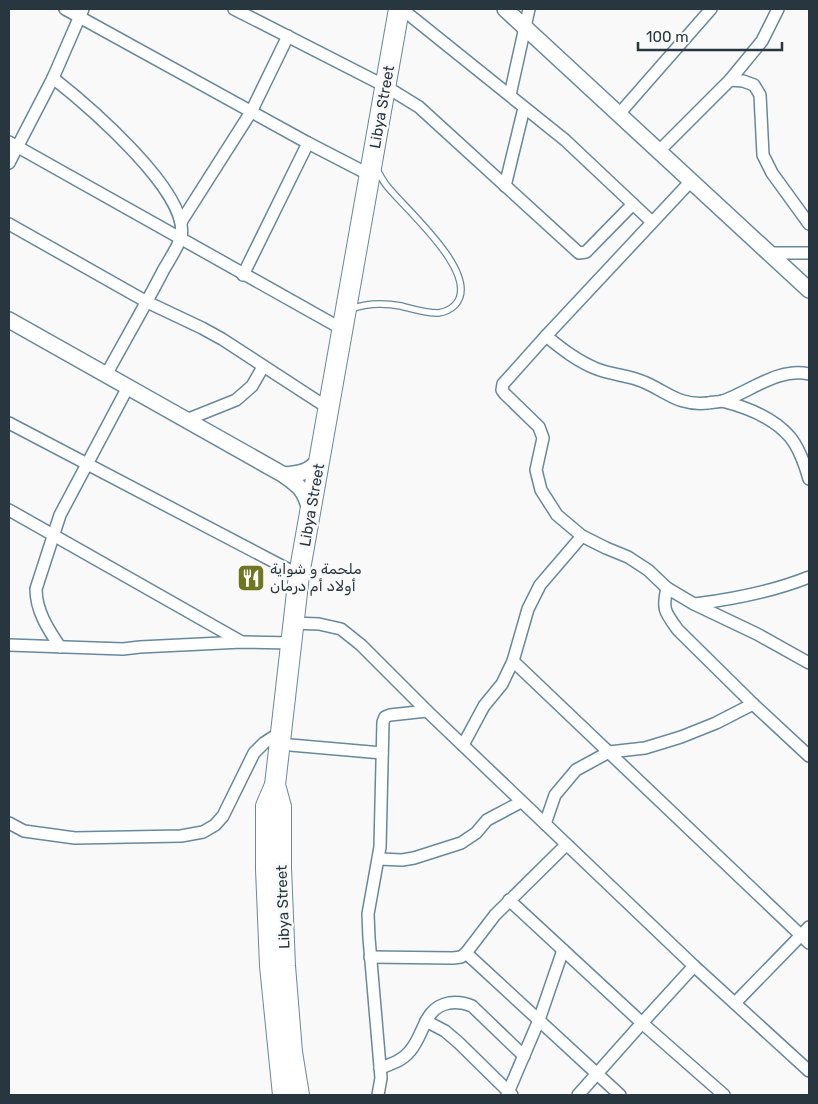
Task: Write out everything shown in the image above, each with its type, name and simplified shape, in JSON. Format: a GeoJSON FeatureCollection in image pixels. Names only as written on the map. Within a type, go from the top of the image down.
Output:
{"type":"FeatureCollection","features":[{"type":"Feature","properties":{"kind":"highway","name":"Libya Street"},"geometry":{"type":"LineString","coordinates":[[299,1095],[292,1052],[285,966],[281,868],[282,807],[275,786],[299,575],[400,9]]}},
{"type":"Feature","properties":{"kind":"highway"},"geometry":{"type":"LineString","coordinates":[[275,786],[266,806],[266,869],[270,966],[283,1095]]}},
{"type":"Feature","properties":{"kind":"street"},"geometry":{"type":"LineString","coordinates":[[65,9],[82,13],[251,112],[308,143],[371,168]]}},
{"type":"Feature","properties":{"kind":"street"},"geometry":{"type":"LineString","coordinates":[[234,9],[385,86],[419,107],[579,252],[586,252],[633,204]]}},
{"type":"Feature","properties":{"kind":"street"},"geometry":{"type":"LineString","coordinates":[[400,9],[565,140],[652,222]]}},
{"type":"Feature","properties":{"kind":"street"},"geometry":{"type":"LineString","coordinates":[[505,9],[809,290]]}},
{"type":"Feature","properties":{"kind":"street"},"geometry":{"type":"LineString","coordinates":[[510,96],[529,9]]}},
{"type":"Feature","properties":{"kind":"street"},"geometry":{"type":"LineString","coordinates":[[619,114],[710,9]]}},
{"type":"Feature","properties":{"kind":"street"},"geometry":{"type":"LineString","coordinates":[[658,151],[730,80],[762,41],[778,9]]}},
{"type":"Feature","properties":{"kind":"street"},"geometry":{"type":"LineString","coordinates":[[9,163],[14,144],[53,78],[82,13]]}},
{"type":"Feature","properties":{"kind":"street"},"geometry":{"type":"LineString","coordinates":[[181,222],[251,112],[288,36]]}},
{"type":"Feature","properties":{"kind":"street"},"geometry":{"type":"LineString","coordinates":[[53,78],[84,102],[148,167],[170,197],[181,222],[180,238],[106,375]]}},
{"type":"Feature","properties":{"kind":"street"},"geometry":{"type":"LineString","coordinates":[[730,80],[743,81],[754,85],[760,95],[763,155],[772,173],[809,224]]}},
{"type":"Feature","properties":{"kind":"street"},"geometry":{"type":"LineString","coordinates":[[505,186],[524,108]]}},
{"type":"Feature","properties":{"kind":"street"},"geometry":{"type":"LineString","coordinates":[[243,275],[308,143]]}},
{"type":"Feature","properties":{"kind":"street"},"geometry":{"type":"LineString","coordinates":[[14,144],[243,275],[343,320]]}},
{"type":"Feature","properties":{"kind":"street"},"geometry":{"type":"LineString","coordinates":[[690,181],[546,336],[503,384],[502,390],[539,427],[543,438],[536,470],[541,490],[557,515],[582,536],[628,557],[648,570],[667,588],[694,604],[756,634],[809,663]]}},
{"type":"Feature","properties":{"kind":"street"},"geometry":{"type":"LineString","coordinates":[[9,224],[147,302],[222,339],[328,408]]}},
{"type":"Feature","properties":{"kind":"street"},"geometry":{"type":"LineString","coordinates":[[770,253],[809,253]]}},
{"type":"Feature","properties":{"kind":"street"},"geometry":{"type":"LineString","coordinates":[[9,320],[284,475],[302,489],[306,495],[310,512]]}},
{"type":"Feature","properties":{"kind":"street"},"geometry":{"type":"LineString","coordinates":[[546,336],[574,359],[598,369],[645,382],[682,402],[699,404],[722,401],[766,381],[785,375],[809,374]]}},
{"type":"Feature","properties":{"kind":"street"},"geometry":{"type":"LineString","coordinates":[[186,420],[236,400],[252,386],[263,367]]}},
{"type":"Feature","properties":{"kind":"street"},"geometry":{"type":"LineString","coordinates":[[60,647],[48,630],[36,601],[36,589],[60,515],[128,387]]}},
{"type":"Feature","properties":{"kind":"street"},"geometry":{"type":"LineString","coordinates":[[722,401],[742,406],[768,418],[790,437],[804,464],[809,479]]}},
{"type":"Feature","properties":{"kind":"street"},"geometry":{"type":"LineString","coordinates":[[9,422],[299,575]]}},
{"type":"Feature","properties":{"kind":"street"},"geometry":{"type":"LineString","coordinates":[[284,475],[308,471],[320,460]]}},
{"type":"Feature","properties":{"kind":"street"},"geometry":{"type":"LineString","coordinates":[[9,510],[242,642]]}},
{"type":"Feature","properties":{"kind":"street"},"geometry":{"type":"LineString","coordinates":[[463,745],[484,706],[502,684],[513,661],[528,609],[540,585],[582,536]]}},
{"type":"Feature","properties":{"kind":"street"},"geometry":{"type":"LineString","coordinates":[[694,604],[744,597],[809,577]]}},
{"type":"Feature","properties":{"kind":"street"},"geometry":{"type":"LineString","coordinates":[[667,588],[664,604],[669,617],[678,630],[809,756]]}},
{"type":"Feature","properties":{"kind":"street"},"geometry":{"type":"LineString","coordinates":[[9,645],[123,649],[242,642],[292,633],[319,624],[341,629],[360,645],[427,712],[694,966],[809,1071]]}},
{"type":"Feature","properties":{"kind":"street"},"geometry":{"type":"LineString","coordinates":[[513,661],[807,935],[735,1004]]}},
{"type":"Feature","properties":{"kind":"street"},"geometry":{"type":"LineString","coordinates":[[545,824],[555,795],[576,770],[609,752],[645,748],[682,737],[716,723],[753,704]]}},
{"type":"Feature","properties":{"kind":"street"},"geometry":{"type":"LineString","coordinates":[[381,1094],[368,914],[378,859],[382,817],[383,722],[386,717],[427,712]]}},
{"type":"Feature","properties":{"kind":"street"},"geometry":{"type":"LineString","coordinates":[[9,823],[24,831],[75,838],[181,836],[203,832],[215,825],[223,816],[254,753],[264,743],[280,738],[382,753]]}},
{"type":"Feature","properties":{"kind":"street"},"geometry":{"type":"LineString","coordinates":[[378,859],[408,859],[461,843],[476,833],[488,820],[521,802]]}},
{"type":"Feature","properties":{"kind":"street"},"geometry":{"type":"LineString","coordinates":[[370,957],[461,957],[509,900],[566,845]]}},
{"type":"Feature","properties":{"kind":"street"},"geometry":{"type":"LineString","coordinates":[[509,900],[724,1095]]}},
{"type":"Feature","properties":{"kind":"street"},"geometry":{"type":"LineString","coordinates":[[426,1022],[444,1031],[459,1043],[509,1094],[539,1020],[563,950]]}},
{"type":"Feature","properties":{"kind":"street"},"geometry":{"type":"LineString","coordinates":[[466,953],[620,1095]]}},
{"type":"Feature","properties":{"kind":"street"},"geometry":{"type":"LineString","coordinates":[[578,1095],[694,966]]}},
{"type":"Feature","properties":{"kind":"street"},"geometry":{"type":"LineString","coordinates":[[380,1068],[401,1060],[409,1053],[433,1010],[441,1005],[465,1003],[472,1006],[524,1056]]}},
{"type":"Feature","properties":{"kind":"lane"},"geometry":{"type":"LineString","coordinates":[[343,320],[360,306],[371,304],[398,306],[438,313],[449,311],[458,302],[461,289],[459,275],[450,261],[417,218],[371,168]]}},
{"type":"Feature","properties":{"kind":"place","name":"ملحمة و شواية أولاد أم درمان"},"geometry":{"type":"Point","coordinates":[251,578]}}]}
